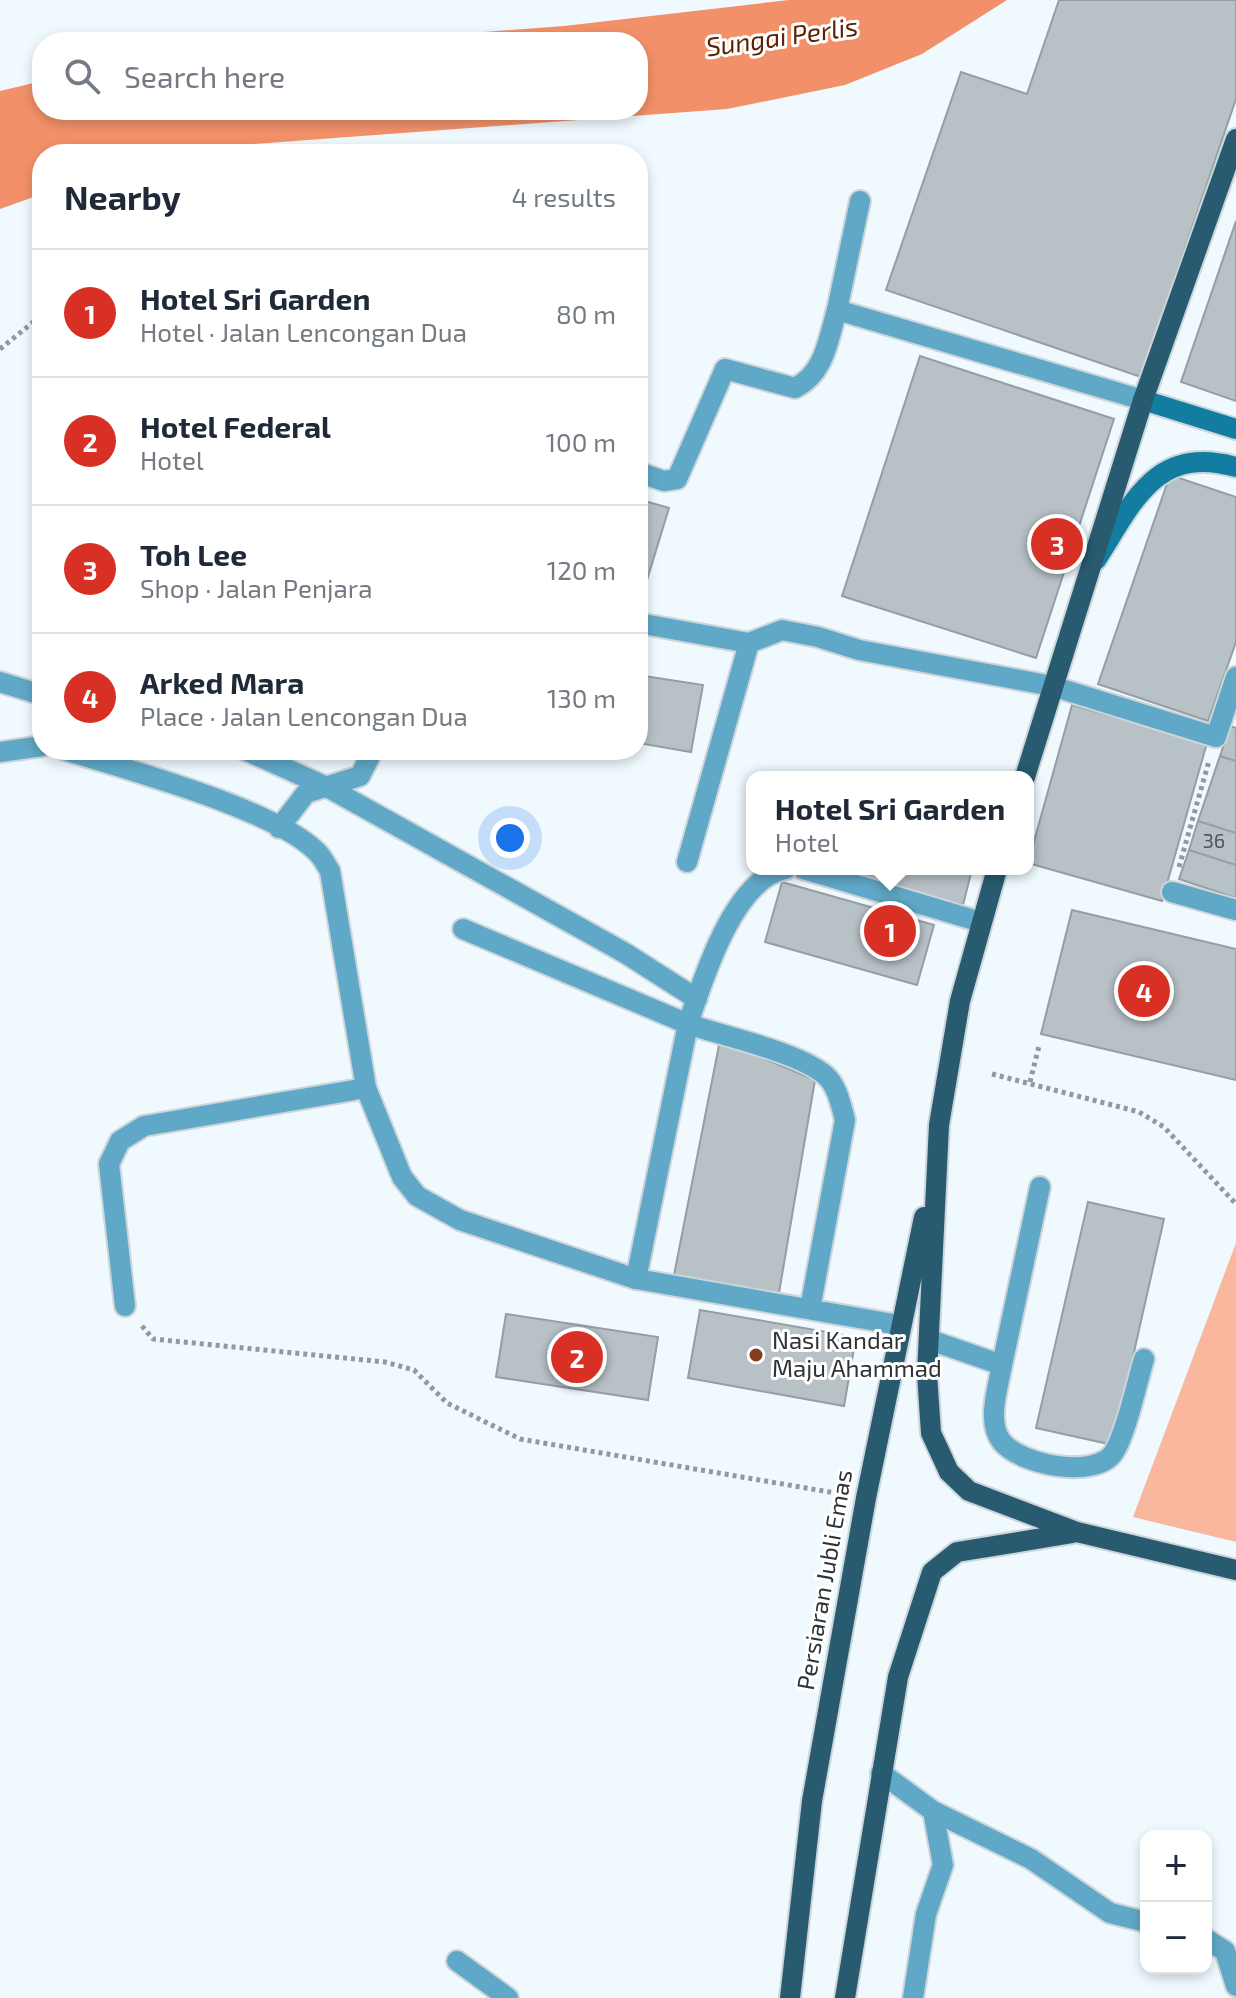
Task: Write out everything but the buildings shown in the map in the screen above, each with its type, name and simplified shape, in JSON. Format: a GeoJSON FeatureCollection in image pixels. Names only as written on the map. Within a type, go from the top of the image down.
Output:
{"type":"FeatureCollection","features":[{"type":"Feature","properties":{"kind":"main road"},"geometry":{"type":"LineString","coordinates":[[1027,771],[1143,400],[1236,139]]}},
{"type":"Feature","properties":{"kind":"main road"},"geometry":{"type":"LineString","coordinates":[[995,875],[960,1001],[939,1125],[934,1174],[927,1374],[931,1433],[949,1472],[969,1491],[1077,1532],[1236,1570]]}},
{"type":"Feature","properties":{"kind":"main road","name":"Persiaran Jubli Emas"},"geometry":{"type":"LineString","coordinates":[[790,1998],[812,1801],[899,1325],[934,1174]]}},
{"type":"Feature","properties":{"kind":"main road"},"geometry":{"type":"LineString","coordinates":[[845,1998],[898,1677],[932,1572],[957,1552],[1077,1532]]}},
{"type":"Feature","properties":{"kind":"street"},"geometry":{"type":"LineString","coordinates":[[648,475],[664,481],[677,479],[725,369],[795,388],[810,380],[819,368],[837,310],[860,201]]}},
{"type":"Feature","properties":{"kind":"street"},"geometry":{"type":"LineString","coordinates":[[837,310],[1236,429]]}},
{"type":"Feature","properties":{"kind":"street"},"geometry":{"type":"LineString","coordinates":[[1092,566],[1147,484],[1170,466],[1236,467]]}},
{"type":"Feature","properties":{"kind":"street"},"geometry":{"type":"LineString","coordinates":[[648,625],[749,643],[765,634],[782,630],[859,650],[1052,686],[1216,737],[1236,677]]}},
{"type":"Feature","properties":{"kind":"street"},"geometry":{"type":"LineString","coordinates":[[687,862],[749,643]]}},
{"type":"Feature","properties":{"kind":"street"},"geometry":{"type":"LineString","coordinates":[[0,682],[32,692]]}},
{"type":"Feature","properties":{"kind":"street"},"geometry":{"type":"LineString","coordinates":[[0,752],[32,747]]}},
{"type":"Feature","properties":{"kind":"street"},"geometry":{"type":"LineString","coordinates":[[96,760],[172,784],[279,828],[318,852],[330,871],[366,1088],[402,1177],[417,1196],[460,1220],[636,1279],[899,1325]]}},
{"type":"Feature","properties":{"kind":"street"},"geometry":{"type":"LineString","coordinates":[[267,760],[329,788],[698,994]]}},
{"type":"Feature","properties":{"kind":"street"},"geometry":{"type":"LineString","coordinates":[[279,828],[306,793],[360,776],[368,760]]}},
{"type":"Feature","properties":{"kind":"street"},"geometry":{"type":"LineString","coordinates":[[636,1279],[688,1024],[734,914],[749,890],[770,875]]}},
{"type":"Feature","properties":{"kind":"street"},"geometry":{"type":"LineString","coordinates":[[823,875],[981,922]]}},
{"type":"Feature","properties":{"kind":"street"},"geometry":{"type":"LineString","coordinates":[[1172,892],[1236,910]]}},
{"type":"Feature","properties":{"kind":"street"},"geometry":{"type":"LineString","coordinates":[[463,929],[688,1024],[806,1063],[827,1076],[839,1097],[845,1120],[810,1309]]}},
{"type":"Feature","properties":{"kind":"street"},"geometry":{"type":"LineString","coordinates":[[125,1306],[109,1164],[120,1141],[144,1126],[366,1088]]}},
{"type":"Feature","properties":{"kind":"street"},"geometry":{"type":"LineString","coordinates":[[1040,1187],[1002,1365],[994,1423],[1002,1442],[1024,1459],[1096,1467],[1114,1453],[1144,1359]]}},
{"type":"Feature","properties":{"kind":"street"},"geometry":{"type":"LineString","coordinates":[[930,1340],[1002,1365]]}},
{"type":"Feature","properties":{"kind":"street"},"geometry":{"type":"LineString","coordinates":[[881,1773],[933,1811],[1031,1859],[1110,1913],[1140,1920]]}},
{"type":"Feature","properties":{"kind":"street"},"geometry":{"type":"LineString","coordinates":[[913,1998],[926,1914],[943,1865],[933,1811]]}},
{"type":"Feature","properties":{"kind":"street"},"geometry":{"type":"LineString","coordinates":[[1212,1943],[1225,1951],[1236,1986]]}},
{"type":"Feature","properties":{"kind":"street"},"geometry":{"type":"LineString","coordinates":[[457,1961],[508,1998]]}},
{"type":"Feature","properties":{"kind":"path"},"geometry":{"type":"LineString","coordinates":[[0,349],[32,323]]}},
{"type":"Feature","properties":{"kind":"path"},"geometry":{"type":"LineString","coordinates":[[1172,892],[1216,737]]}},
{"type":"Feature","properties":{"kind":"path"},"geometry":{"type":"LineString","coordinates":[[1030,1082],[1039,1046]]}},
{"type":"Feature","properties":{"kind":"path"},"geometry":{"type":"LineString","coordinates":[[992,1074],[1139,1112],[1164,1127],[1236,1204]]}},
{"type":"Feature","properties":{"kind":"path"},"geometry":{"type":"LineString","coordinates":[[125,1306],[153,1339],[385,1362],[414,1370],[447,1403],[520,1439],[866,1498]]}},
{"type":"Feature","properties":{"kind":"shaded area"},"geometry":{"type":"Polygon","coordinates":[[[1236,1243],[1236,1542],[1133,1517],[1236,1243]]]}},
{"type":"Feature","properties":{"kind":"water","name":"Sungai Perlis"},"geometry":{"type":"Polygon","coordinates":[[[789,0],[1007,0],[922,54],[845,85],[727,109],[648,115],[648,32],[485,32],[789,0]]]}},
{"type":"Feature","properties":{"kind":"water"},"geometry":{"type":"Polygon","coordinates":[[[32,83],[32,120],[578,120],[254,144],[32,144],[32,198],[0,209],[0,91],[32,83]]]}},
{"type":"Feature","properties":{"kind":"place","name":"Toh Lee"},"geometry":{"type":"Point","coordinates":[1057,544]}},
{"type":"Feature","properties":{"kind":"place","name":"Hotel Sri Garden"},"geometry":{"type":"Point","coordinates":[890,931]}},
{"type":"Feature","properties":{"kind":"place","name":"Arked Mara"},"geometry":{"type":"Point","coordinates":[1144,991]}},
{"type":"Feature","properties":{"kind":"place","name":"Nasi Kandar Maju Ahammad"},"geometry":{"type":"Point","coordinates":[756,1355]}},
{"type":"Feature","properties":{"kind":"place","name":"Hotel Federal"},"geometry":{"type":"Point","coordinates":[577,1357]}}]}
